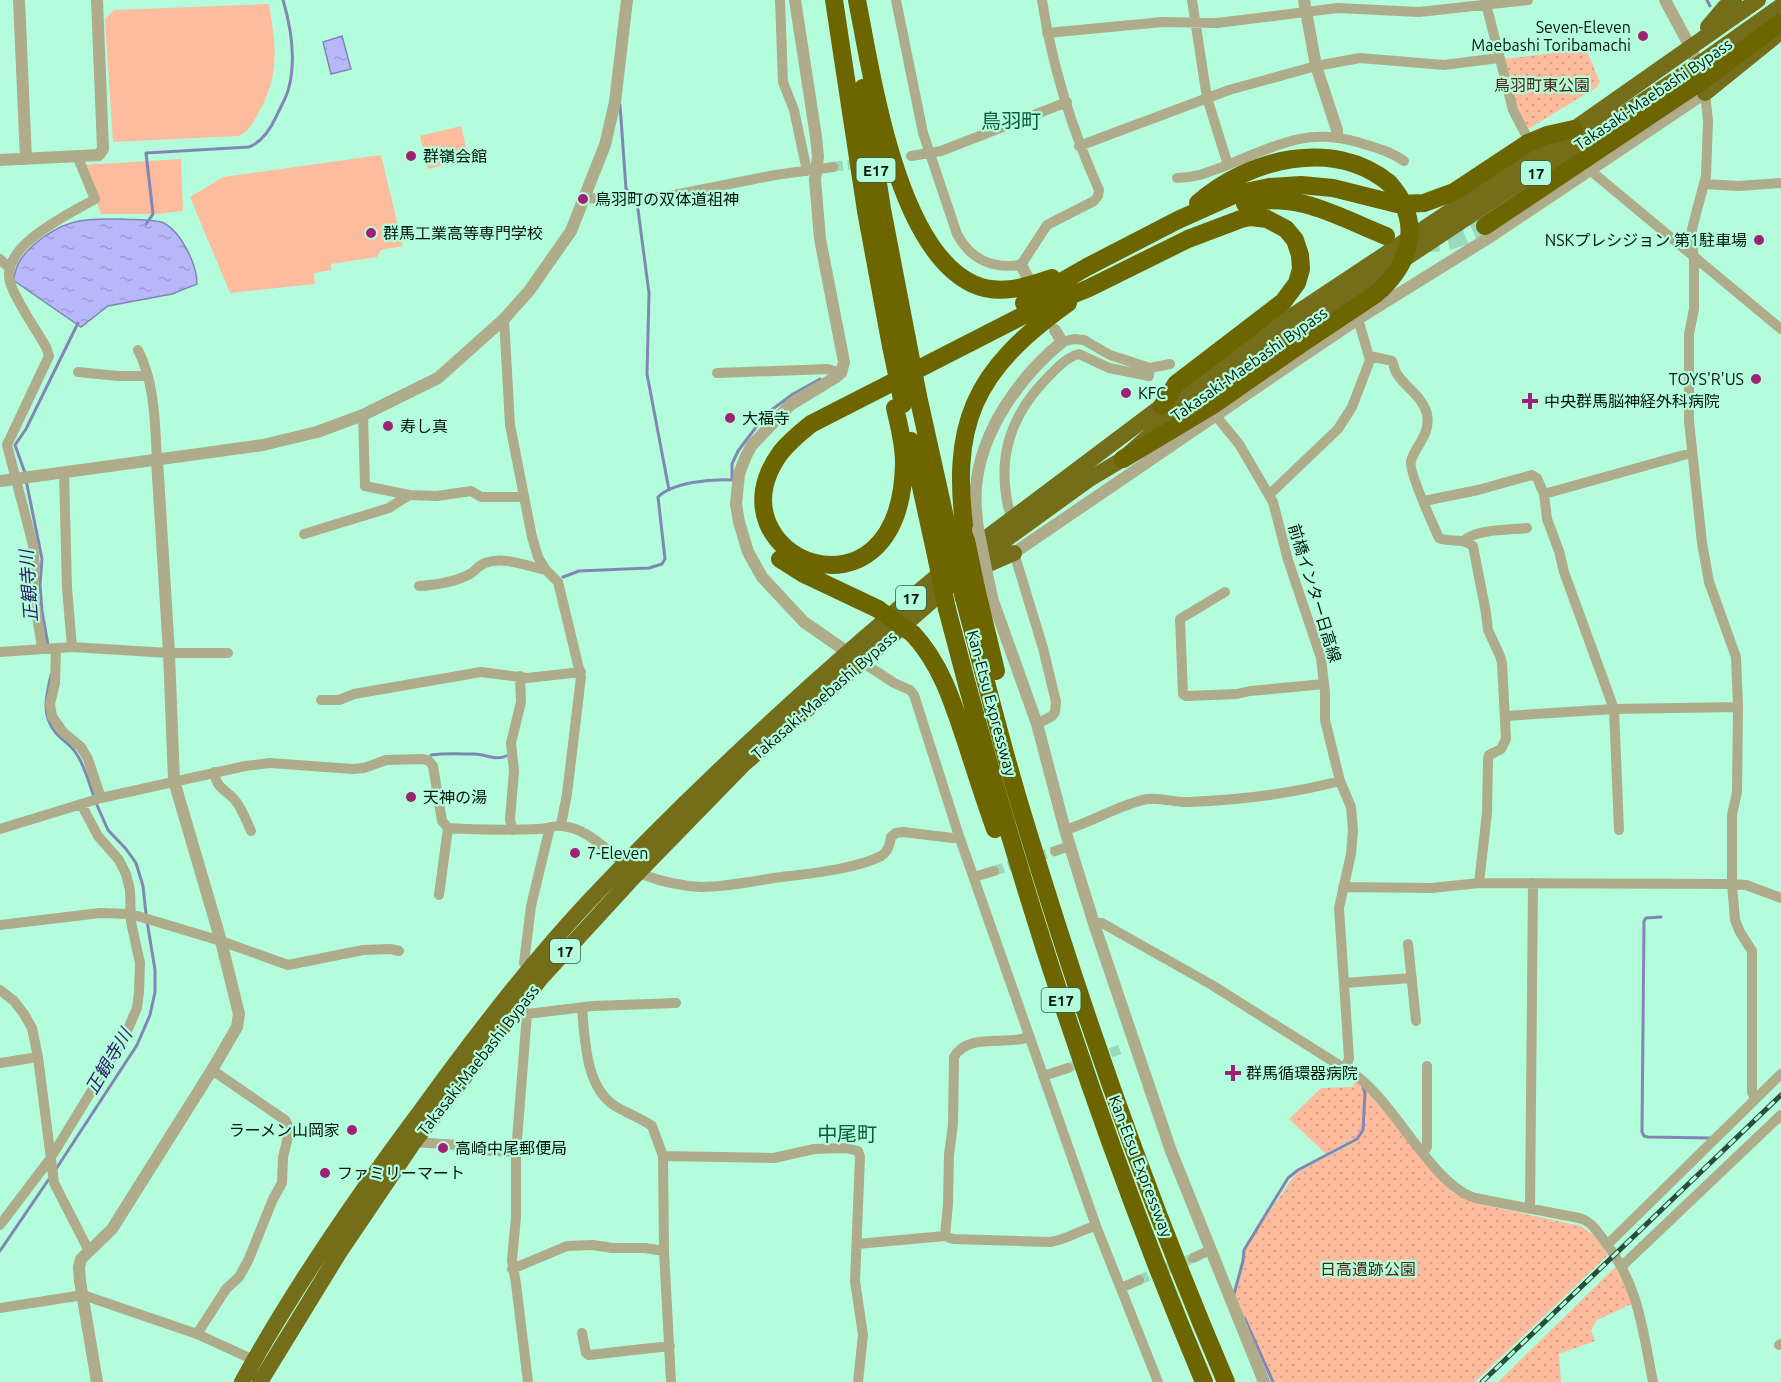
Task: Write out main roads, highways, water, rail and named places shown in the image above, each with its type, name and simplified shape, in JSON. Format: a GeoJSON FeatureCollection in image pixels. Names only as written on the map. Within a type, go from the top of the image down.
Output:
{"type":"FeatureCollection","features":[{"type":"Feature","properties":{"kind":"highway","name":"Kan-Etsu Expressway"},"geometry":{"type":"LineString","coordinates":[[834,0],[866,211],[905,403],[976,588],[1013,741],[1024,821],[1104,1066],[1140,1165],[1226,1382]]}},
{"type":"Feature","properties":{"kind":"highway","name":"Kan-Etsu Expressway"},"geometry":{"type":"LineString","coordinates":[[850,0],[874,162],[894,345]]}},
{"type":"Feature","properties":{"kind":"highway"},"geometry":{"type":"LineString","coordinates":[[857,0],[885,138],[902,187],[920,226],[943,261],[952,270],[974,284],[1006,290],[1022,288],[1087,267]]}},
{"type":"Feature","properties":{"kind":"highway"},"geometry":{"type":"LineString","coordinates":[[1705,37],[1709,25],[1734,0]]}},
{"type":"Feature","properties":{"kind":"highway","name":"Takasaki-Maebashi Bypass"},"geometry":{"type":"LineString","coordinates":[[260,1382],[333,1262],[414,1142],[523,1010],[559,957],[677,810],[847,652],[948,567],[1012,517],[1162,406],[1282,322],[1574,129],[1758,0]]}},
{"type":"Feature","properties":{"kind":"highway","name":"Takasaki-Maebashi Bypass"},"geometry":{"type":"LineString","coordinates":[[242,1382],[365,1186],[462,1054],[588,902],[632,868],[744,764],[1005,540],[1088,480],[1123,459],[1158,428],[1220,381],[1702,79],[1781,6]]}},
{"type":"Feature","properties":{"kind":"highway"},"geometry":{"type":"LineString","coordinates":[[1485,226],[1702,79],[1781,22]]}},
{"type":"Feature","properties":{"kind":"highway"},"geometry":{"type":"LineString","coordinates":[[1702,79],[1781,31]]}},
{"type":"Feature","properties":{"kind":"highway"},"geometry":{"type":"LineString","coordinates":[[1067,1021],[1033,944],[949,694],[930,655],[913,634],[894,619],[790,567],[768,546],[758,528],[753,502],[754,482],[765,454],[788,428],[822,404],[1034,298],[1087,267],[1178,220],[1236,194],[1288,185],[1333,188],[1397,204],[1424,203],[1454,192],[1528,143],[1547,135],[1574,129]]}},
{"type":"Feature","properties":{"kind":"highway"},"geometry":{"type":"LineString","coordinates":[[1123,459],[1213,405],[1376,294],[1388,284],[1401,266],[1408,247],[1409,225],[1402,203],[1389,183],[1374,172],[1355,164],[1325,158],[1294,158],[1263,166],[1238,176],[1211,191],[1178,220]]}},
{"type":"Feature","properties":{"kind":"highway"},"geometry":{"type":"LineString","coordinates":[[1188,239],[1214,218],[1229,210],[1250,202],[1277,199],[1307,203],[1386,236]]}},
{"type":"Feature","properties":{"kind":"highway"},"geometry":{"type":"LineString","coordinates":[[894,345],[905,403],[904,462],[901,492],[894,520],[880,543],[859,559],[839,565],[812,563],[793,554],[780,543],[769,525],[764,509],[765,489],[770,470],[782,451],[811,424],[844,405],[1029,313],[1089,288],[1188,239],[1251,217],[1267,219],[1290,232],[1298,248],[1301,269],[1297,283],[1283,302],[1176,384],[1162,406]]}},
{"type":"Feature","properties":{"kind":"highway"},"geometry":{"type":"LineString","coordinates":[[958,544],[963,439],[986,382],[1019,342],[1089,288]]}},
{"type":"Feature","properties":{"kind":"highway","name":"Kan-Etsu Expressway"},"geometry":{"type":"LineString","coordinates":[[958,544],[947,609],[990,772],[1067,1021],[1124,1182],[1204,1382]]}},
{"type":"Feature","properties":{"kind":"highway"},"geometry":{"type":"LineString","coordinates":[[948,587],[955,585],[990,562],[1014,553]]}},
{"type":"Feature","properties":{"kind":"water"},"geometry":{"type":"Polygon","coordinates":[[[342,36],[351,69],[331,74],[323,42],[342,36]]]}},
{"type":"Feature","properties":{"kind":"water"},"geometry":{"type":"Polygon","coordinates":[[[84,220],[155,221],[171,228],[187,250],[197,284],[172,294],[108,306],[81,327],[13,280],[18,264],[30,248],[62,226],[84,220]]]}},
{"type":"Feature","properties":{"kind":"waterway","name":"正観寺川"},"geometry":{"type":"LineString","coordinates":[[146,224],[153,214],[146,153],[249,147],[262,139],[271,126],[288,91],[291,76],[290,32],[283,0]]}},
{"type":"Feature","properties":{"kind":"waterway"},"geometry":{"type":"LineString","coordinates":[[1707,0],[1710,6]]}},
{"type":"Feature","properties":{"kind":"waterway"},"geometry":{"type":"LineString","coordinates":[[620,105],[626,189],[634,196]]}},
{"type":"Feature","properties":{"kind":"waterway"},"geometry":{"type":"LineString","coordinates":[[637,202],[649,293],[647,374],[669,490]]}},
{"type":"Feature","properties":{"kind":"waterway","name":"正観寺川"},"geometry":{"type":"LineString","coordinates":[[25,473],[15,445],[26,429],[78,323]]}},
{"type":"Feature","properties":{"kind":"waterway"},"geometry":{"type":"LineString","coordinates":[[563,577],[579,571],[649,568],[662,564],[665,559],[658,497],[682,485],[703,481],[732,480],[732,464],[738,451],[766,414],[793,394],[820,379]]}},
{"type":"Feature","properties":{"kind":"waterway","name":"正観寺川"},"geometry":{"type":"LineString","coordinates":[[26,480],[42,559],[40,585],[48,645]]}},
{"type":"Feature","properties":{"kind":"waterway","name":"正観寺川"},"geometry":{"type":"LineString","coordinates":[[51,675],[46,698],[48,720],[56,733],[72,747],[79,758],[94,797]]}},
{"type":"Feature","properties":{"kind":"waterway"},"geometry":{"type":"LineString","coordinates":[[431,755],[474,754],[498,758],[506,756]]}},
{"type":"Feature","properties":{"kind":"waterway","name":"正観寺川"},"geometry":{"type":"LineString","coordinates":[[96,803],[108,830],[136,863],[143,886],[146,914]]}},
{"type":"Feature","properties":{"kind":"waterway"},"geometry":{"type":"LineString","coordinates":[[1661,917],[1646,918],[1644,921],[1642,1132],[1648,1137],[1711,1138]]}},
{"type":"Feature","properties":{"kind":"waterway","name":"正観寺川"},"geometry":{"type":"LineString","coordinates":[[56,1169],[137,1045],[150,1015],[155,992],[155,970],[147,921]]}},
{"type":"Feature","properties":{"kind":"waterway"},"geometry":{"type":"LineString","coordinates":[[1234,1294],[1244,1250],[1288,1178],[1298,1170],[1357,1139],[1363,1130],[1365,1093],[1363,1087]]}},
{"type":"Feature","properties":{"kind":"waterway","name":"正観寺川"},"geometry":{"type":"LineString","coordinates":[[0,1251],[49,1179]]}},
{"type":"Feature","properties":{"kind":"waterway"},"geometry":{"type":"LineString","coordinates":[[1245,1319],[1273,1382]]}},
{"type":"Feature","properties":{"kind":"tunnel"},"geometry":{"type":"LineString","coordinates":[[833,167],[862,163]]}},
{"type":"Feature","properties":{"kind":"tunnel"},"geometry":{"type":"LineString","coordinates":[[1421,243],[1454,239],[1485,226]]}},
{"type":"Feature","properties":{"kind":"tunnel"},"geometry":{"type":"LineString","coordinates":[[994,871],[1055,851]]}},
{"type":"Feature","properties":{"kind":"tunnel"},"geometry":{"type":"LineString","coordinates":[[1068,1068],[1124,1048]]}},
{"type":"Feature","properties":{"kind":"tunnel"},"geometry":{"type":"LineString","coordinates":[[1139,1280],[1193,1258]]}},
{"type":"Feature","properties":{"kind":"railway"},"geometry":{"type":"LineString","coordinates":[[1482,1382],[1781,1095]]}},
{"type":"Feature","properties":{"kind":"place","name":"Seven-Eleven Maebashi Toribamachi"},"geometry":{"type":"Point","coordinates":[1643,36]}},
{"type":"Feature","properties":{"kind":"place","name":"群嶺会館"},"geometry":{"type":"Point","coordinates":[411,156]}},
{"type":"Feature","properties":{"kind":"place","name":"鳥羽町の双体道祖神"},"geometry":{"type":"Point","coordinates":[583,199]}},
{"type":"Feature","properties":{"kind":"place","name":"群馬工業高等専門学校"},"geometry":{"type":"Point","coordinates":[371,233]}},
{"type":"Feature","properties":{"kind":"place","name":"NSKプレシジョン 第1駐車場"},"geometry":{"type":"Point","coordinates":[1759,240]}},
{"type":"Feature","properties":{"kind":"place","name":"TOYS'R'US"},"geometry":{"type":"Point","coordinates":[1756,379]}},
{"type":"Feature","properties":{"kind":"place","name":"KFC"},"geometry":{"type":"Point","coordinates":[1126,393]}},
{"type":"Feature","properties":{"kind":"place","name":"中央群馬脳神経外科病院"},"geometry":{"type":"Point","coordinates":[1530,401]}},
{"type":"Feature","properties":{"kind":"place","name":"大福寺"},"geometry":{"type":"Point","coordinates":[730,418]}},
{"type":"Feature","properties":{"kind":"place","name":"寿し真"},"geometry":{"type":"Point","coordinates":[388,426]}},
{"type":"Feature","properties":{"kind":"place","name":"天神の湯"},"geometry":{"type":"Point","coordinates":[411,797]}},
{"type":"Feature","properties":{"kind":"place","name":"7-Eleven"},"geometry":{"type":"Point","coordinates":[575,853]}},
{"type":"Feature","properties":{"kind":"place","name":"群馬循環器病院"},"geometry":{"type":"Point","coordinates":[1233,1073]}},
{"type":"Feature","properties":{"kind":"place","name":"ラーメン山岡家"},"geometry":{"type":"Point","coordinates":[352,1130]}},
{"type":"Feature","properties":{"kind":"place","name":"高崎中尾郵便局"},"geometry":{"type":"Point","coordinates":[443,1148]}},
{"type":"Feature","properties":{"kind":"place","name":"ファミリーマート"},"geometry":{"type":"Point","coordinates":[325,1173]}},
{"type":"Feature","properties":{"kind":"district","name":"鳥羽町"},"geometry":{"type":"Point","coordinates":[1011,120]}},
{"type":"Feature","properties":{"kind":"district","name":"中尾町"},"geometry":{"type":"Point","coordinates":[847,1133]}},
{"type":"Feature","properties":{"kind":"park label","name":"鳥羽町東公園"},"geometry":{"type":"Point","coordinates":[1542,85]}},
{"type":"Feature","properties":{"kind":"park label","name":"日高遺跡公園"},"geometry":{"type":"Point","coordinates":[1368,1269]}}]}
